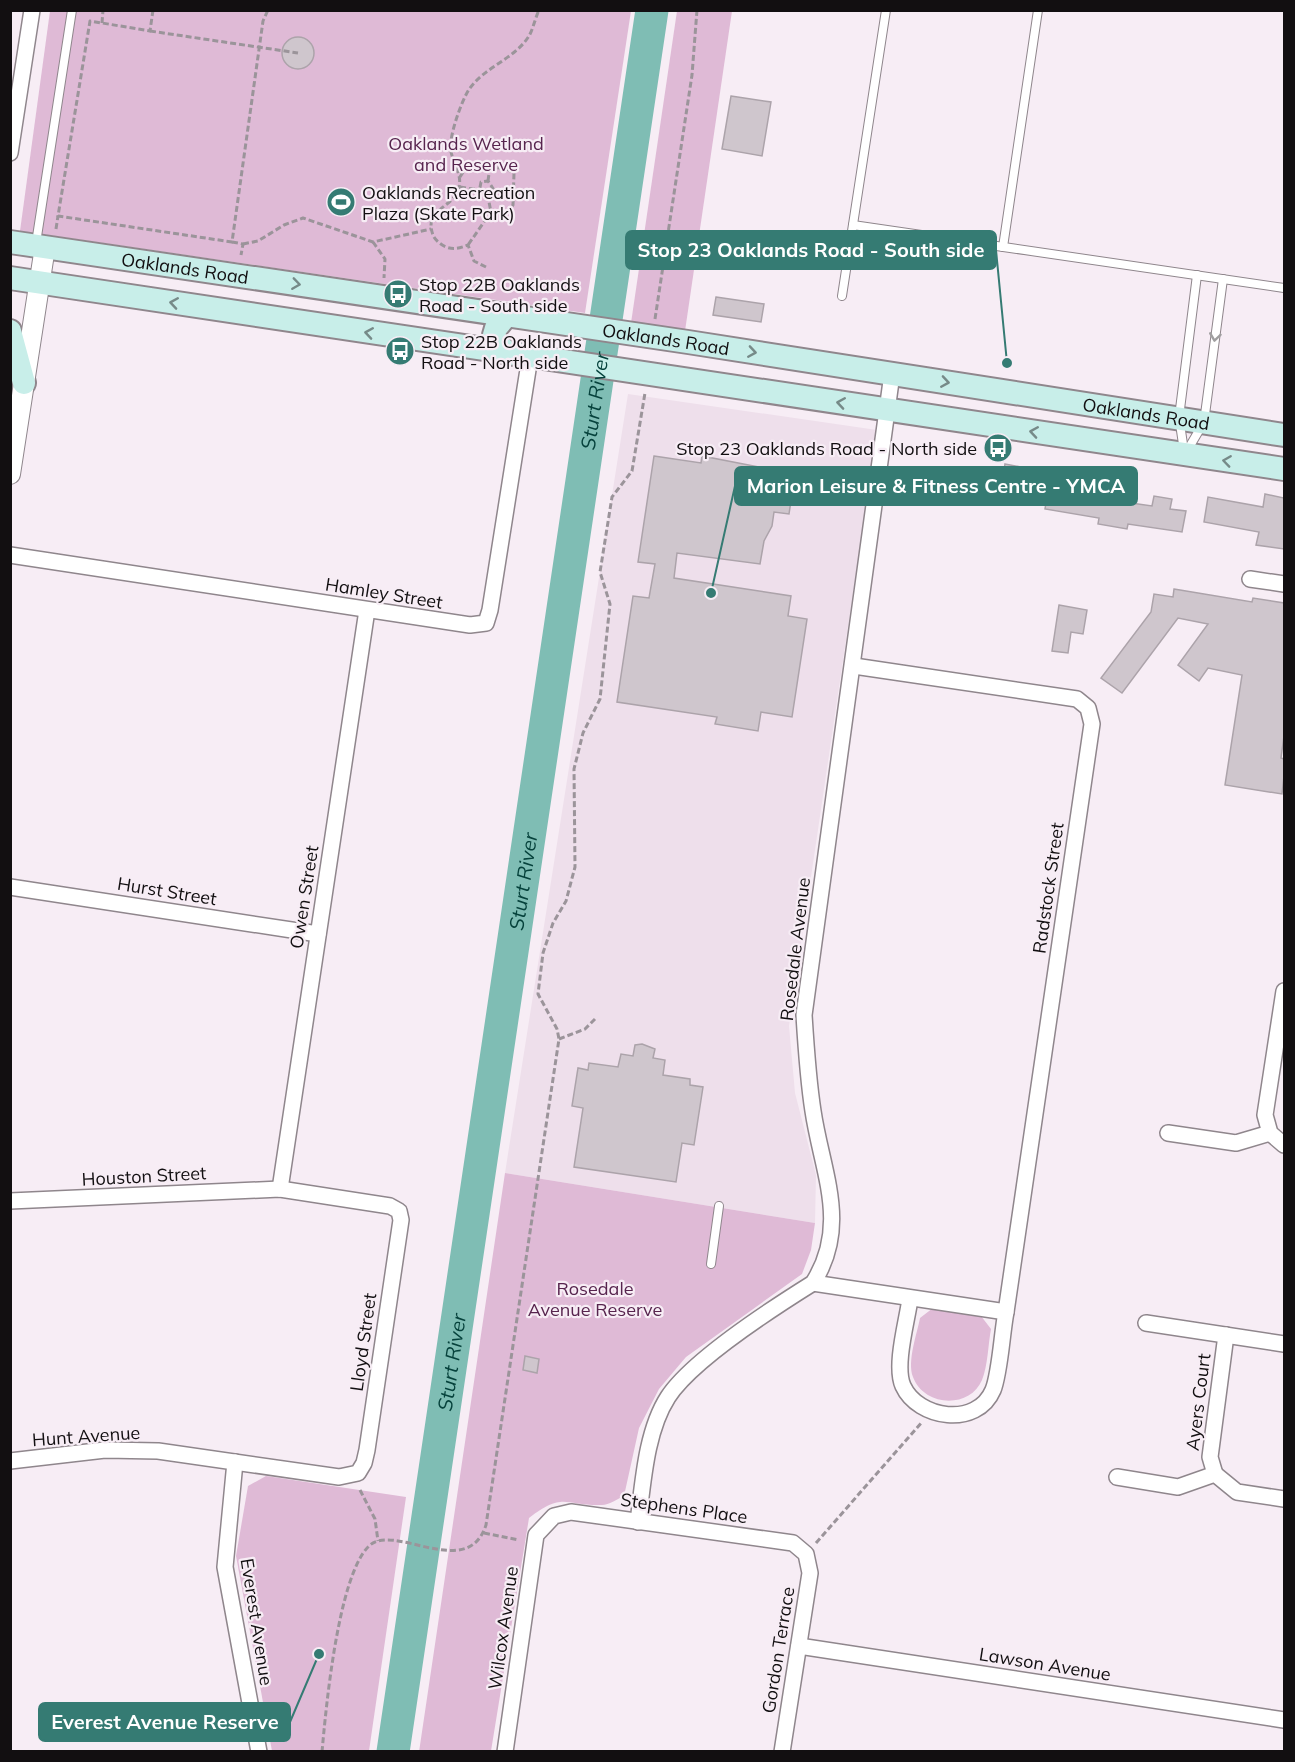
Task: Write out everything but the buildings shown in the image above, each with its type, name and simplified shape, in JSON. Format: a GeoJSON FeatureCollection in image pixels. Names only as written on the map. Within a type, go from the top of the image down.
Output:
{"type":"FeatureCollection","features":[{"type":"Feature","properties":{"kind":"main road","name":"Oaklands Road"},"geometry":{"type":"LineString","coordinates":[[10,242],[561,324],[654,328],[892,374],[1284,435]]}},
{"type":"Feature","properties":{"kind":"main road","name":"Oaklands Road"},"geometry":{"type":"LineString","coordinates":[[10,279],[520,356],[646,380],[887,410],[1284,469]]}},
{"type":"Feature","properties":{"kind":"main road"},"geometry":{"type":"LineString","coordinates":[[506,316],[496,328],[494,335],[498,344],[520,356]]}},
{"type":"Feature","properties":{"kind":"main road"},"geometry":{"type":"LineString","coordinates":[[10,332],[24,383]]}},
{"type":"Feature","properties":{"kind":"street"},"geometry":{"type":"LineString","coordinates":[[10,153],[32,10]]}},
{"type":"Feature","properties":{"kind":"street"},"geometry":{"type":"LineString","coordinates":[[10,474],[38,283],[40,246]]}},
{"type":"Feature","properties":{"kind":"street","name":"Hamley Street"},"geometry":{"type":"LineString","coordinates":[[10,555],[470,625],[486,623],[490,610],[520,356]]}},
{"type":"Feature","properties":{"kind":"street","name":"Rosedale Avenue"},"geometry":{"type":"LineString","coordinates":[[638,1522],[646,1453],[667,1398],[688,1372],[813,1283],[825,1263],[832,1203],[813,1113],[804,1015],[854,666],[892,374]]}},
{"type":"Feature","properties":{"kind":"street"},"geometry":{"type":"LineString","coordinates":[[1250,579],[1284,584]]}},
{"type":"Feature","properties":{"kind":"street","name":"Owen Street"},"geometry":{"type":"LineString","coordinates":[[280,1189],[367,610]]}},
{"type":"Feature","properties":{"kind":"street","name":"Radstock Street"},"geometry":{"type":"LineString","coordinates":[[854,666],[1077,699],[1088,708],[1091,728],[993,1391],[978,1407],[961,1414],[941,1415],[929,1410]]}},
{"type":"Feature","properties":{"kind":"street","name":"Hurst Street"},"geometry":{"type":"LineString","coordinates":[[10,887],[318,934]]}},
{"type":"Feature","properties":{"kind":"street"},"geometry":{"type":"LineString","coordinates":[[1284,991],[1265,1115],[1270,1133],[1284,1145]]}},
{"type":"Feature","properties":{"kind":"street"},"geometry":{"type":"LineString","coordinates":[[1168,1133],[1236,1143],[1270,1133]]}},
{"type":"Feature","properties":{"kind":"street","name":"Houston Street"},"geometry":{"type":"LineString","coordinates":[[10,1201],[280,1189]]}},
{"type":"Feature","properties":{"kind":"street","name":"Lloyd Street"},"geometry":{"type":"LineString","coordinates":[[280,1189],[390,1206],[399,1211],[401,1220],[367,1450],[364,1463],[358,1473],[353,1475]]}},
{"type":"Feature","properties":{"kind":"street"},"geometry":{"type":"LineString","coordinates":[[813,1283],[1006,1312]]}},
{"type":"Feature","properties":{"kind":"street"},"geometry":{"type":"LineString","coordinates":[[910,1299],[899,1371],[903,1386],[917,1405],[929,1410]]}},
{"type":"Feature","properties":{"kind":"street","name":"Ayers Court"},"geometry":{"type":"LineString","coordinates":[[1146,1323],[1284,1344]]}},
{"type":"Feature","properties":{"kind":"street","name":"Ayers Court"},"geometry":{"type":"LineString","coordinates":[[1215,1473],[1210,1457],[1226,1335]]}},
{"type":"Feature","properties":{"kind":"street","name":"Hunt Avenue"},"geometry":{"type":"LineString","coordinates":[[10,1461],[105,1450],[158,1451],[235,1462]]}},
{"type":"Feature","properties":{"kind":"street"},"geometry":{"type":"LineString","coordinates":[[235,1462],[339,1477],[353,1475]]}},
{"type":"Feature","properties":{"kind":"street","name":"Everest Avenue"},"geometry":{"type":"LineString","coordinates":[[235,1462],[225,1567],[259,1752]]}},
{"type":"Feature","properties":{"kind":"street"},"geometry":{"type":"LineString","coordinates":[[1118,1478],[1178,1487],[1215,1473],[1237,1492],[1284,1499]]}},
{"type":"Feature","properties":{"kind":"street","name":"Stephens Place"},"geometry":{"type":"LineString","coordinates":[[554,1516],[571,1512],[793,1543],[806,1554]]}},
{"type":"Feature","properties":{"kind":"street","name":"Wilcox Avenue"},"geometry":{"type":"LineString","coordinates":[[505,1752],[536,1535],[554,1516]]}},
{"type":"Feature","properties":{"kind":"street","name":"Gordon Terrace"},"geometry":{"type":"LineString","coordinates":[[782,1752],[810,1573],[806,1554]]}},
{"type":"Feature","properties":{"kind":"street","name":"Lawson Avenue"},"geometry":{"type":"LineString","coordinates":[[799,1646],[1284,1720]]}},
{"type":"Feature","properties":{"kind":"lane"},"geometry":{"type":"LineString","coordinates":[[40,246],[72,10]]}},
{"type":"Feature","properties":{"kind":"lane"},"geometry":{"type":"LineString","coordinates":[[842,296],[886,10]]}},
{"type":"Feature","properties":{"kind":"lane"},"geometry":{"type":"LineString","coordinates":[[1004,247],[1038,10]]}},
{"type":"Feature","properties":{"kind":"lane"},"geometry":{"type":"LineString","coordinates":[[853,225],[1284,288]]}},
{"type":"Feature","properties":{"kind":"lane"},"geometry":{"type":"LineString","coordinates":[[1185,455],[1179,417],[1197,275]]}},
{"type":"Feature","properties":{"kind":"lane"},"geometry":{"type":"LineString","coordinates":[[1185,455],[1203,422],[1222,279]]}},
{"type":"Feature","properties":{"kind":"lane"},"geometry":{"type":"LineString","coordinates":[[711,1264],[719,1206]]}},
{"type":"Feature","properties":{"kind":"path"},"geometry":{"type":"LineString","coordinates":[[102,23],[104,10]]}},
{"type":"Feature","properties":{"kind":"path"},"geometry":{"type":"LineString","coordinates":[[150,31],[153,10]]}},
{"type":"Feature","properties":{"kind":"path"},"geometry":{"type":"LineString","coordinates":[[268,10],[262,21],[258,47],[232,242],[58,216],[90,21],[150,31],[258,47],[298,53]]}},
{"type":"Feature","properties":{"kind":"path"},"geometry":{"type":"LineString","coordinates":[[377,10],[411,10]]}},
{"type":"Feature","properties":{"kind":"path"},"geometry":{"type":"LineString","coordinates":[[488,197],[491,212],[468,245],[458,249],[445,247],[435,239],[431,221],[435,212],[454,197],[459,187],[460,177],[451,149],[456,121],[467,93],[478,77],[496,66],[528,37],[538,10]]}},
{"type":"Feature","properties":{"kind":"path"},"geometry":{"type":"LineString","coordinates":[[654,328],[692,75],[697,10]]}},
{"type":"Feature","properties":{"kind":"path"},"geometry":{"type":"LineString","coordinates":[[460,177],[468,164],[507,169],[514,173],[513,205],[508,211],[491,212]]}},
{"type":"Feature","properties":{"kind":"path"},"geometry":{"type":"LineString","coordinates":[[488,197],[494,190],[488,181],[490,166]]}},
{"type":"Feature","properties":{"kind":"path"},"geometry":{"type":"LineString","coordinates":[[488,181],[481,182],[479,190],[483,197],[488,197]]}},
{"type":"Feature","properties":{"kind":"path"},"geometry":{"type":"LineString","coordinates":[[459,187],[479,190]]}},
{"type":"Feature","properties":{"kind":"path"},"geometry":{"type":"LineString","coordinates":[[243,244],[258,241],[284,225],[303,219],[373,242],[431,229]]}},
{"type":"Feature","properties":{"kind":"path"},"geometry":{"type":"LineString","coordinates":[[373,242],[385,259],[381,297]]}},
{"type":"Feature","properties":{"kind":"path"},"geometry":{"type":"LineString","coordinates":[[468,245],[474,261],[486,267]]}},
{"type":"Feature","properties":{"kind":"path"},"geometry":{"type":"LineString","coordinates":[[322,1752],[330,1673],[343,1612],[362,1554],[369,1545],[378,1541],[446,1550],[464,1549],[475,1543],[483,1533],[559,1039],[557,1029],[538,994],[543,953],[553,923],[568,894],[575,867],[574,769],[583,734],[600,699],[610,604],[600,572],[612,497],[632,471],[646,380]]}},
{"type":"Feature","properties":{"kind":"path"},"geometry":{"type":"LineString","coordinates":[[559,1039],[585,1029],[597,1017]]}},
{"type":"Feature","properties":{"kind":"path"},"geometry":{"type":"LineString","coordinates":[[806,1554],[917,1431],[929,1410]]}},
{"type":"Feature","properties":{"kind":"path"},"geometry":{"type":"LineString","coordinates":[[353,1475],[375,1520],[378,1541]]}},
{"type":"Feature","properties":{"kind":"path"},"geometry":{"type":"LineString","coordinates":[[483,1533],[535,1542]]}},
{"type":"Feature","properties":{"kind":"shaded area"},"geometry":{"type":"Polygon","coordinates":[[[628,394],[877,430],[789,1026],[795,1093],[816,1175],[815,1223],[505,1173],[628,394]]]}},
{"type":"Feature","properties":{"kind":"green space","name":"Oaklands Wetland and Reserve"},"geometry":{"type":"Polygon","coordinates":[[[50,11],[631,11],[585,313],[20,231],[50,11]]]}},
{"type":"Feature","properties":{"kind":"green space"},"geometry":{"type":"Polygon","coordinates":[[[677,11],[732,11],[685,331],[631,323],[677,11]]]}},
{"type":"Feature","properties":{"kind":"green space","name":"Rosedale Avenue Reserve"},"geometry":{"type":"Polygon","coordinates":[[[505,1173],[815,1223],[811,1250],[802,1274],[686,1357],[659,1389],[639,1428],[624,1496],[602,1505],[557,1502],[529,1518],[491,1751],[419,1752],[505,1173]]]}},
{"type":"Feature","properties":{"kind":"green space"},"geometry":{"type":"Polygon","coordinates":[[[933,1308],[981,1316],[991,1329],[982,1380],[968,1396],[958,1400],[947,1401],[927,1394],[919,1387],[911,1371],[920,1318],[933,1308]]]}},
{"type":"Feature","properties":{"kind":"green space"},"geometry":{"type":"Polygon","coordinates":[[[266,1476],[406,1497],[369,1751],[272,1751],[236,1556],[248,1486],[266,1476]]]}},
{"type":"Feature","properties":{"kind":"waterway","name":"Sturt River"},"geometry":{"type":"LineString","coordinates":[[393,1752],[652,10]]}},
{"type":"Feature","properties":{"kind":"place","name":"Oaklands Recreation Plaza (Skate Park)"},"geometry":{"type":"Point","coordinates":[341,202]}},
{"type":"Feature","properties":{"kind":"place","name":"Stop 22B Oaklands Road - South side"},"geometry":{"type":"Point","coordinates":[398,294]}},
{"type":"Feature","properties":{"kind":"place","name":"Stop 22B Oaklands Road - North side"},"geometry":{"type":"Point","coordinates":[400,351]}},
{"type":"Feature","properties":{"kind":"place","name":"Stop 23 Oaklands Road - South side"},"geometry":{"type":"Point","coordinates":[1007,363]}},
{"type":"Feature","properties":{"kind":"place","name":"Stop 23 Oaklands Road - North side"},"geometry":{"type":"Point","coordinates":[998,448]}},
{"type":"Feature","properties":{"kind":"place","name":"Marion Leisure & Fitness Centre - YMCA"},"geometry":{"type":"Point","coordinates":[711,593]}},
{"type":"Feature","properties":{"kind":"place","name":"Everest Avenue Reserve"},"geometry":{"type":"Point","coordinates":[319,1654]}}]}
